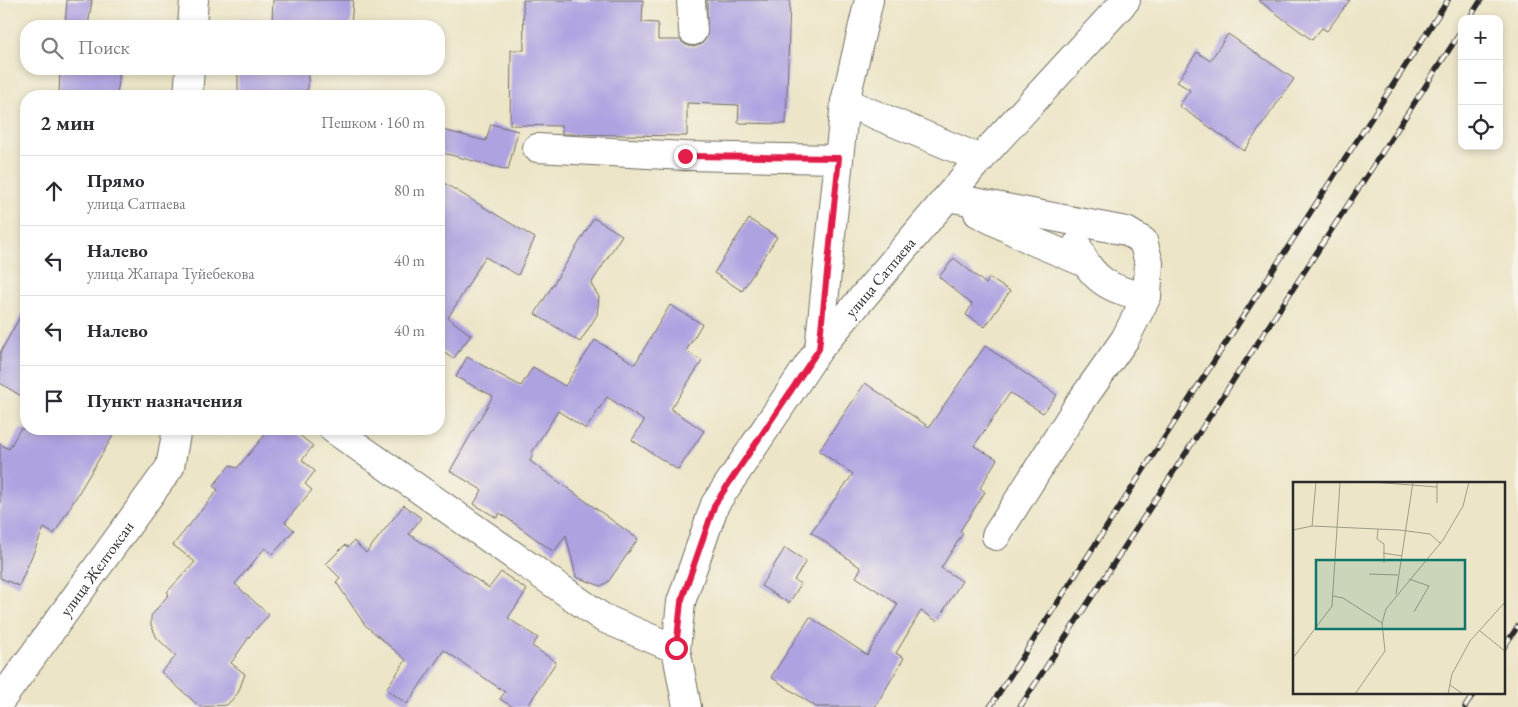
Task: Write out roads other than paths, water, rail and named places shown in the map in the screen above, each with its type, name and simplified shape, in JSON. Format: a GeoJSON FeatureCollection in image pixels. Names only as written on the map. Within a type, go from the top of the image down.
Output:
{"type":"FeatureCollection","features":[{"type":"Feature","properties":{"kind":"street"},"geometry":{"type":"LineString","coordinates":[[192,20],[194,0]]}},
{"type":"Feature","properties":{"kind":"street"},"geometry":{"type":"LineString","coordinates":[[692,0],[693,31]]}},
{"type":"Feature","properties":{"kind":"street"},"geometry":{"type":"LineString","coordinates":[[819,349],[844,102],[869,0]]}},
{"type":"Feature","properties":{"kind":"street","name":"улица Сатпаева"},"geometry":{"type":"LineString","coordinates":[[687,707],[676,648],[681,602],[715,504],[819,349],[981,158],[1126,0]]}},
{"type":"Feature","properties":{"kind":"street"},"geometry":{"type":"LineString","coordinates":[[188,90],[190,75]]}},
{"type":"Feature","properties":{"kind":"street"},"geometry":{"type":"LineString","coordinates":[[844,102],[981,158]]}},
{"type":"Feature","properties":{"kind":"street"},"geometry":{"type":"LineString","coordinates":[[537,148],[685,156],[839,158]]}},
{"type":"Feature","properties":{"kind":"street"},"geometry":{"type":"LineString","coordinates":[[948,197],[1126,232],[1143,241],[1149,263],[1147,296],[1125,340],[1077,407],[996,536]]}},
{"type":"Feature","properties":{"kind":"street"},"geometry":{"type":"LineString","coordinates":[[948,197],[1033,241],[1083,262],[1103,281],[1124,293],[1147,296]]}},
{"type":"Feature","properties":{"kind":"street"},"geometry":{"type":"LineString","coordinates":[[1081,224],[1077,244],[1083,262]]}},
{"type":"Feature","properties":{"kind":"street","name":"улица Желтоксан"},"geometry":{"type":"LineString","coordinates":[[0,701],[170,467],[176,435]]}},
{"type":"Feature","properties":{"kind":"street"},"geometry":{"type":"LineString","coordinates":[[342,435],[603,618],[676,648]]}},
{"type":"Feature","properties":{"kind":"railway"},"geometry":{"type":"LineString","coordinates":[[990,707],[1448,0]]}},
{"type":"Feature","properties":{"kind":"railway"},"geometry":{"type":"LineString","coordinates":[[1472,15],[1481,0]]}},
{"type":"Feature","properties":{"kind":"railway"},"geometry":{"type":"LineString","coordinates":[[1020,707],[1458,36]]}},
{"type":"Feature","properties":{"kind":"railway"},"geometry":{"type":"LineString","coordinates":[[1506,644],[1518,626]]}},
{"type":"Feature","properties":{"kind":"railway"},"geometry":{"type":"LineString","coordinates":[[1465,707],[1473,694]]}}]}
